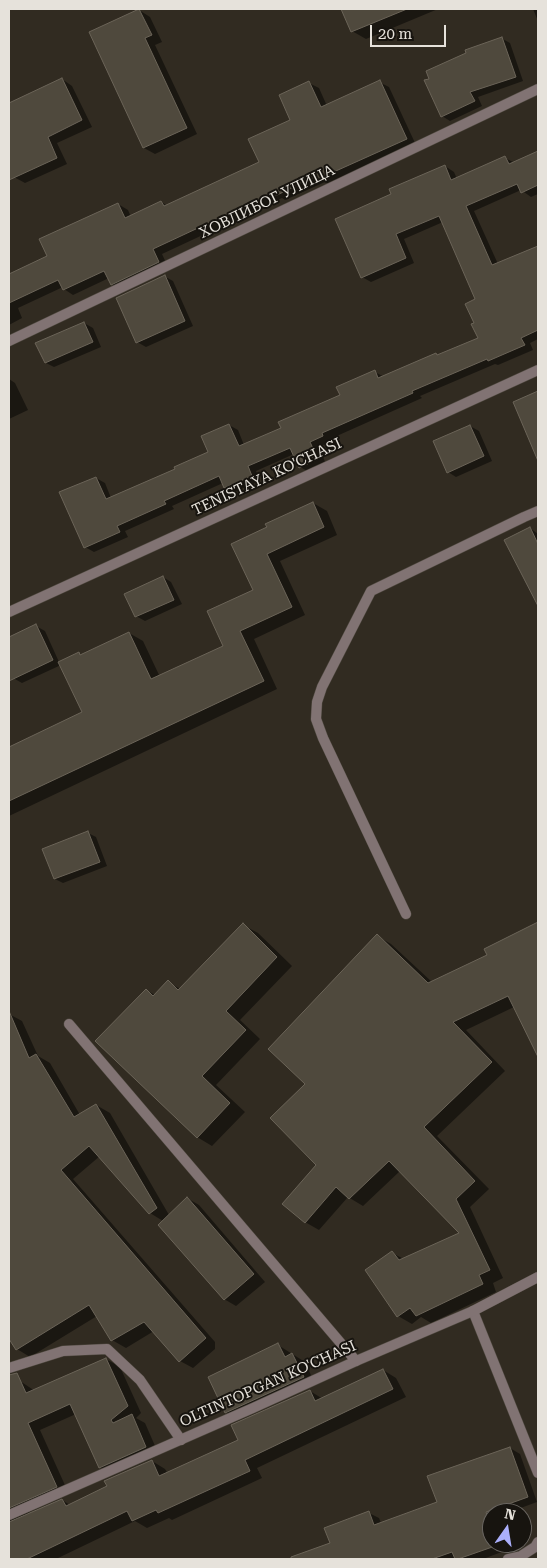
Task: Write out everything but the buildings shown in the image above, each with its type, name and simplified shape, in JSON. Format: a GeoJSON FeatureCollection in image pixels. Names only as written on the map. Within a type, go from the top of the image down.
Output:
{"type":"FeatureCollection","features":[{"type":"Feature","properties":{"kind":"street","name":"ХОВЛИБОГ УЛИЦА"},"geometry":{"type":"LineString","coordinates":[[9,341],[538,89]]}},
{"type":"Feature","properties":{"kind":"street","name":"TENISTAYA KO'CHASI"},"geometry":{"type":"LineString","coordinates":[[9,612],[538,370]]}},
{"type":"Feature","properties":{"kind":"street"},"geometry":{"type":"LineString","coordinates":[[406,914],[323,738],[316,719],[317,702],[322,687],[371,591],[524,516],[538,512]]}},
{"type":"Feature","properties":{"kind":"street"},"geometry":{"type":"LineString","coordinates":[[69,1024],[356,1361]]}},
{"type":"Feature","properties":{"kind":"street","name":"OLTINTOPGAN KO'CHASI"},"geometry":{"type":"LineString","coordinates":[[9,1515],[473,1310],[538,1277]]}},
{"type":"Feature","properties":{"kind":"street"},"geometry":{"type":"LineString","coordinates":[[473,1310],[538,1472]]}},
{"type":"Feature","properties":{"kind":"street"},"geometry":{"type":"LineString","coordinates":[[9,1368],[63,1351],[108,1349],[140,1380],[181,1440]]}},
{"type":"Feature","properties":{"kind":"street"},"geometry":{"type":"LineString","coordinates":[[508,1559],[521,1556],[535,1547],[538,1542]]}}]}
